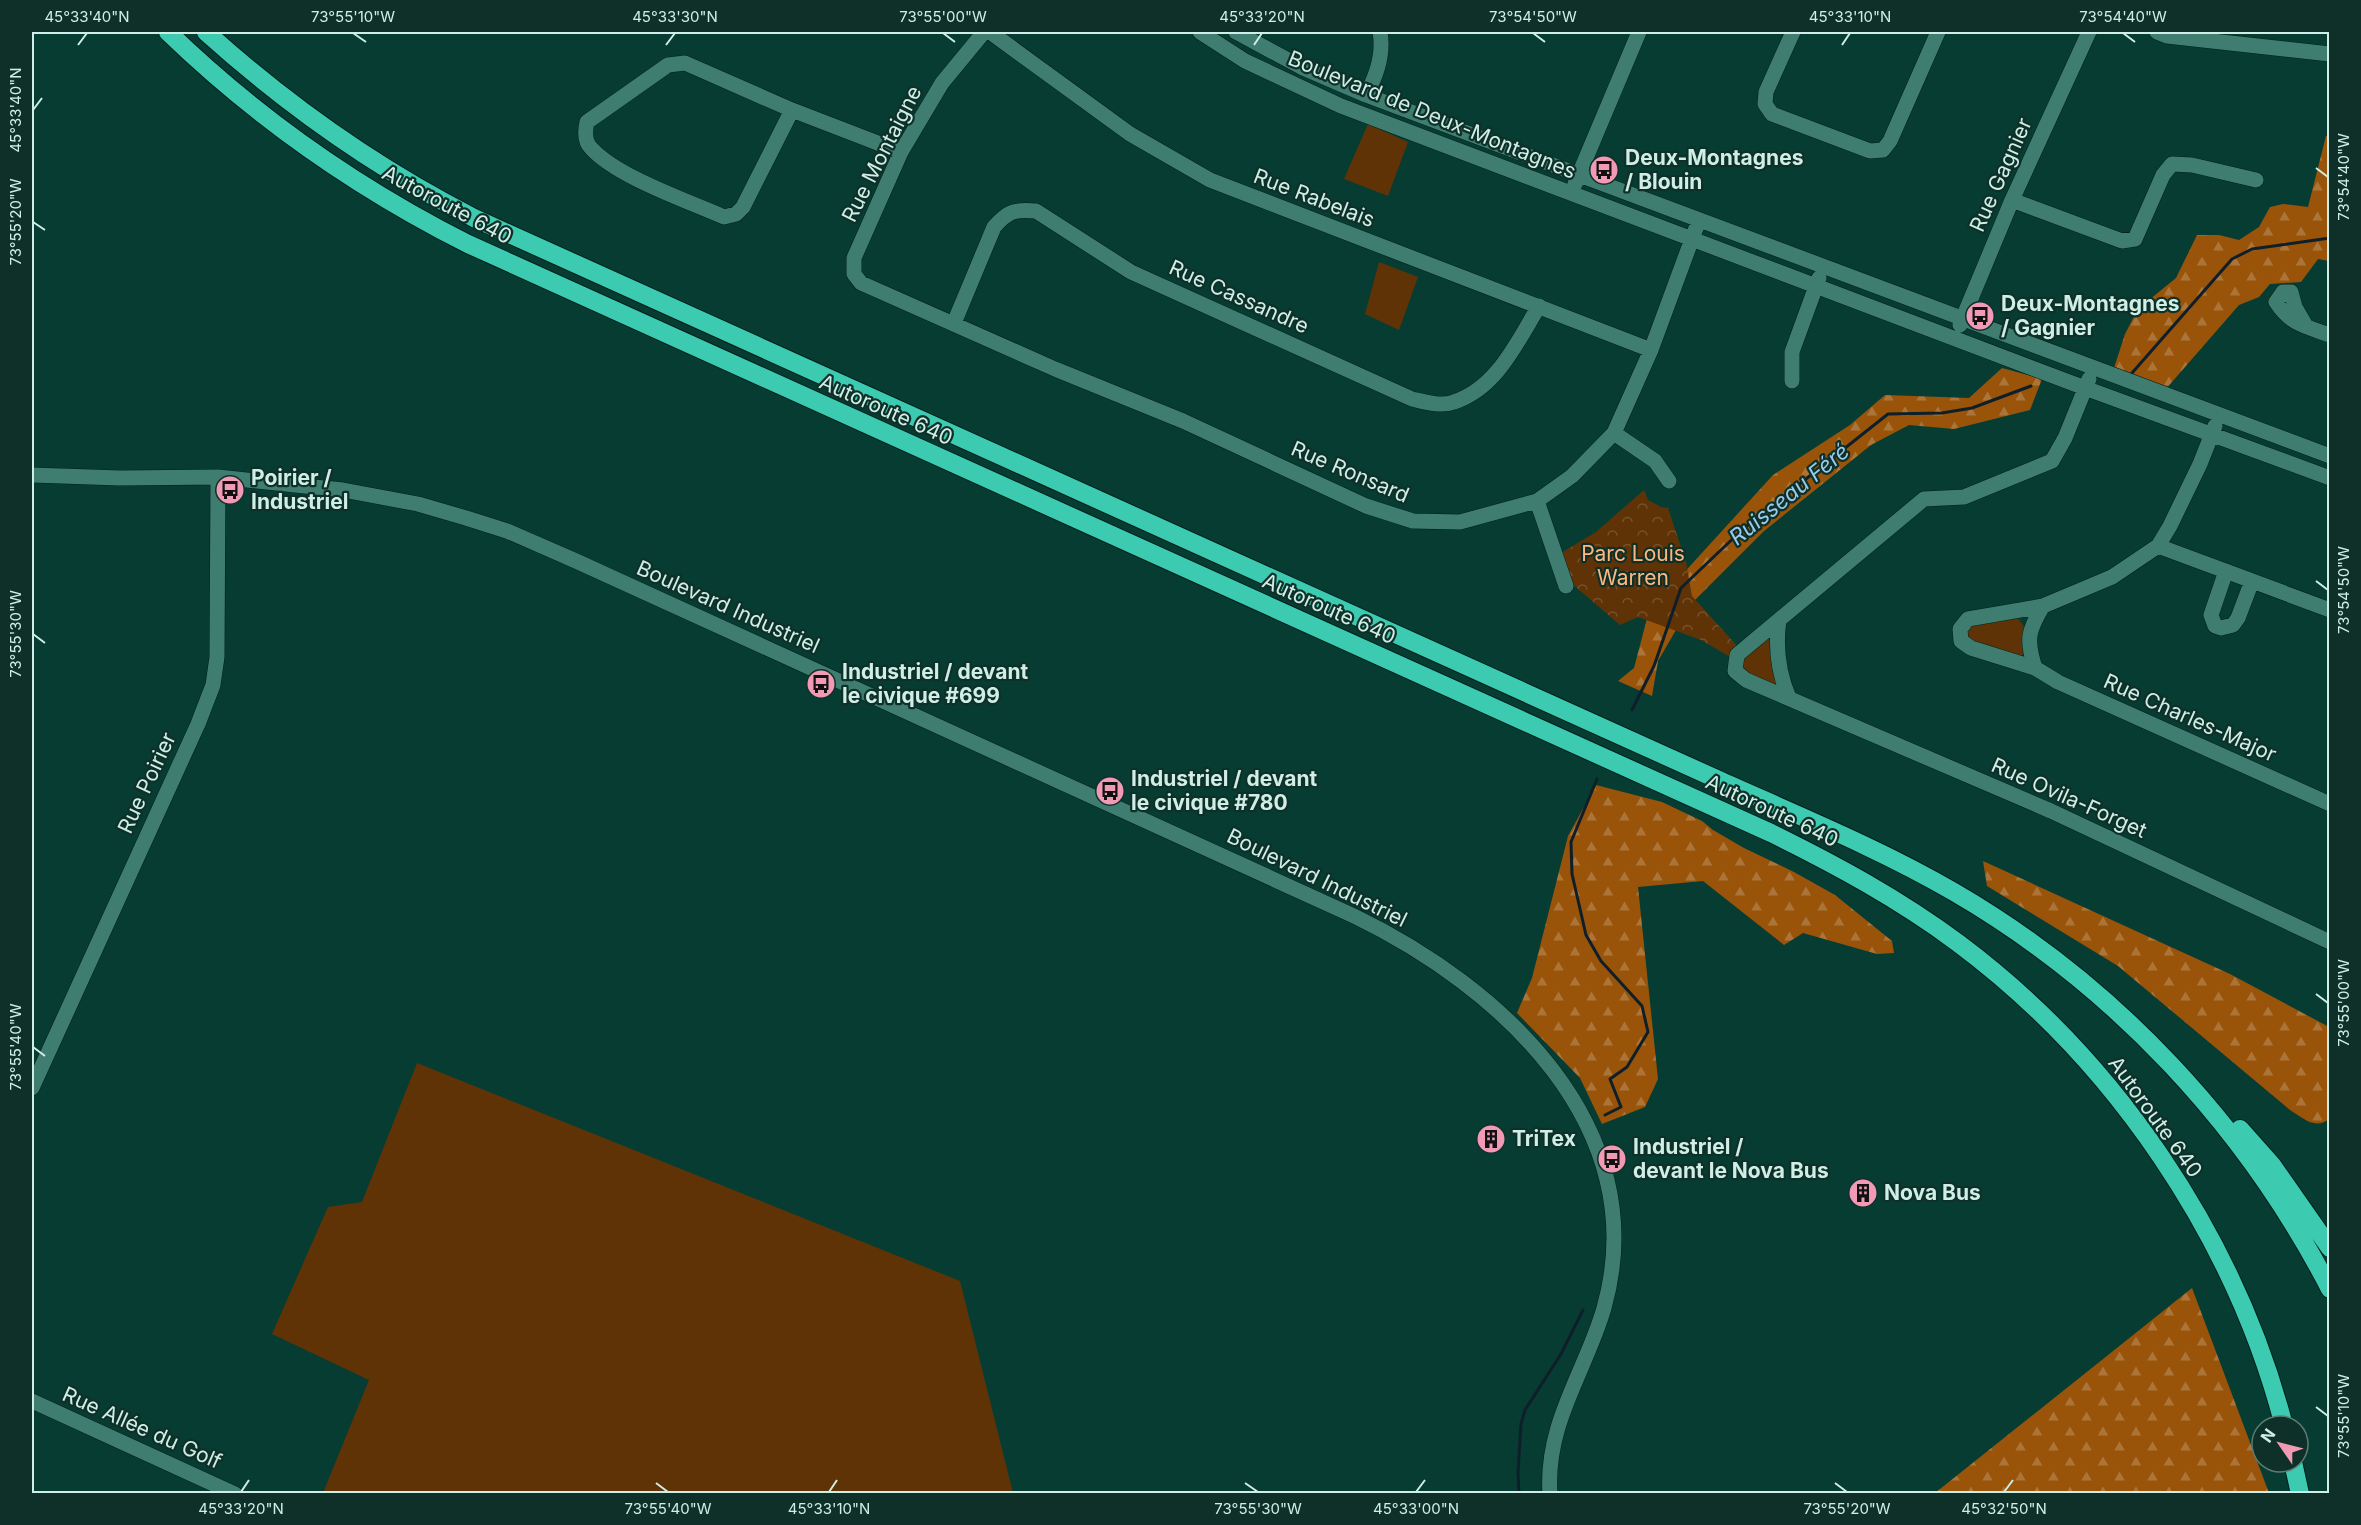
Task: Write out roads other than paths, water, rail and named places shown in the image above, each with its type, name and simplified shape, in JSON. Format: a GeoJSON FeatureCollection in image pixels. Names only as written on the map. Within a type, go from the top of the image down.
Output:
{"type":"FeatureCollection","features":[{"type":"Feature","properties":{"kind":"highway","name":"Autoroute 640"},"geometry":{"type":"LineString","coordinates":[[168,32],[235,93],[308,149],[377,195],[468,244],[1771,833],[1864,881],[1912,911],[1965,948],[2024,998],[2102,1080],[2130,1114],[2173,1177],[2224,1269],[2260,1350],[2280,1414]]}},
{"type":"Feature","properties":{"kind":"highway","name":"Autoroute 640"},"geometry":{"type":"LineString","coordinates":[[206,32],[286,99],[342,140],[413,185],[482,222],[1711,776],[1938,883],[2004,924],[2072,973],[2126,1020],[2173,1066],[2266,1170],[2294,1210],[2330,1288]]}},
{"type":"Feature","properties":{"kind":"highway"},"geometry":{"type":"LineString","coordinates":[[2294,1210],[2330,1248]]}},
{"type":"Feature","properties":{"kind":"highway"},"geometry":{"type":"LineString","coordinates":[[2296,1474],[2300,1494]]}},
{"type":"Feature","properties":{"kind":"street","name":"Rue Montaigne"},"geometry":{"type":"LineString","coordinates":[[854,274],[854,258],[901,152],[942,83],[984,32]]}},
{"type":"Feature","properties":{"kind":"street","name":"Rue Rabelais"},"geometry":{"type":"LineString","coordinates":[[990,32],[1130,134],[1210,180],[1651,350]]}},
{"type":"Feature","properties":{"kind":"street","name":"Boulevard de Deux-Montagnes"},"geometry":{"type":"LineString","coordinates":[[1200,32],[1245,61],[1341,105],[2085,388],[2330,478]]}},
{"type":"Feature","properties":{"kind":"street","name":"Boulevard de Deux-Montagnes"},"geometry":{"type":"LineString","coordinates":[[1236,32],[1301,67],[1366,95],[2330,456]]}},
{"type":"Feature","properties":{"kind":"street"},"geometry":{"type":"LineString","coordinates":[[1366,95],[1380,63],[1382,42],[1380,32]]}},
{"type":"Feature","properties":{"kind":"street"},"geometry":{"type":"LineString","coordinates":[[1572,193],[1639,32]]}},
{"type":"Feature","properties":{"kind":"street"},"geometry":{"type":"LineString","coordinates":[[1793,32],[1766,92],[1765,104],[1772,114],[1870,151],[1883,150],[1890,141],[1938,32]]}},
{"type":"Feature","properties":{"kind":"street","name":"Rue Gagnier"},"geometry":{"type":"LineString","coordinates":[[1955,338],[2012,200],[2089,32]]}},
{"type":"Feature","properties":{"kind":"street"},"geometry":{"type":"LineString","coordinates":[[2157,32],[2167,36],[2330,54]]}},
{"type":"Feature","properties":{"kind":"street"},"geometry":{"type":"LineString","coordinates":[[792,110],[743,207],[736,214],[724,217],[619,170],[590,147],[585,132],[587,122],[668,65],[685,63],[792,110],[901,152]]}},
{"type":"Feature","properties":{"kind":"street"},"geometry":{"type":"LineString","coordinates":[[2012,200],[2122,241],[2134,239],[2163,175],[2172,164],[2192,165],[2256,180]]}},
{"type":"Feature","properties":{"kind":"street","name":"Rue Cassandre"},"geometry":{"type":"LineString","coordinates":[[954,323],[994,227],[1004,215],[1020,209],[1036,211],[1131,272],[1412,399],[1432,404],[1453,403],[1476,390],[1498,373],[1539,306]]}},
{"type":"Feature","properties":{"kind":"street","name":"Rue Ronsard"},"geometry":{"type":"LineString","coordinates":[[854,274],[861,283],[1055,369],[1183,421],[1366,506],[1413,521],[1460,522],[1537,501],[1572,476],[1614,433],[1651,350],[1699,220]]}},
{"type":"Feature","properties":{"kind":"street"},"geometry":{"type":"LineString","coordinates":[[1792,381],[1792,352],[1823,267]]}},
{"type":"Feature","properties":{"kind":"street"},"geometry":{"type":"LineString","coordinates":[[2306,326],[2330,335]]}},
{"type":"Feature","properties":{"kind":"street","name":"Rue Ovila-Forget"},"geometry":{"type":"LineString","coordinates":[[2093,368],[2065,438],[2052,461],[1964,497],[1924,499],[1737,655],[1735,671],[1746,680],[2051,812],[2330,942]]}},
{"type":"Feature","properties":{"kind":"street","name":"Rue Charles-Major"},"geometry":{"type":"LineString","coordinates":[[2219,414],[2196,471],[2158,546],[2112,577],[2043,606],[1968,620],[1960,629],[1961,641],[1971,648],[2035,668],[2058,682],[2330,804]]}},
{"type":"Feature","properties":{"kind":"street"},"geometry":{"type":"LineString","coordinates":[[1614,433],[1655,460],[1669,481]]}},
{"type":"Feature","properties":{"kind":"street","name":"Boulevard Industriel"},"geometry":{"type":"LineString","coordinates":[[32,475],[120,478],[218,477],[308,485],[371,494],[437,509],[507,531],[1354,915],[1409,946],[1462,982],[1525,1036],[1563,1082],[1589,1129],[1609,1190],[1613,1233],[1609,1285],[1599,1323],[1564,1407],[1553,1452],[1550,1494]]}},
{"type":"Feature","properties":{"kind":"street","name":"Rue Poirier"},"geometry":{"type":"LineString","coordinates":[[32,1088],[213,685],[217,657],[218,477]]}},
{"type":"Feature","properties":{"kind":"street"},"geometry":{"type":"LineString","coordinates":[[1537,501],[1566,586]]}},
{"type":"Feature","properties":{"kind":"street"},"geometry":{"type":"LineString","coordinates":[[2158,546],[2330,610]]}},
{"type":"Feature","properties":{"kind":"street"},"geometry":{"type":"LineString","coordinates":[[2226,572],[2211,615],[2215,626],[2221,628],[2233,626],[2252,581]]}},
{"type":"Feature","properties":{"kind":"street"},"geometry":{"type":"LineString","coordinates":[[2035,668],[2029,650],[2029,634],[2043,606]]}},
{"type":"Feature","properties":{"kind":"street"},"geometry":{"type":"LineString","coordinates":[[1779,620],[1776,645],[1781,679],[1789,698]]}},
{"type":"Feature","properties":{"kind":"street","name":"Rue Allée du Golf"},"geometry":{"type":"LineString","coordinates":[[32,1401],[235,1494]]}},
{"type":"Feature","properties":{"kind":"waterway","name":"Ruisseau Féré"},"geometry":{"type":"LineString","coordinates":[[2132,373],[2232,259],[2252,249],[2330,238]]}},
{"type":"Feature","properties":{"kind":"waterway","name":"Ruisseau Féré"},"geometry":{"type":"LineString","coordinates":[[1632,710],[1654,666],[1681,588],[1744,528],[1888,414],[1942,413],[1972,408],[2031,386]]}},
{"type":"Feature","properties":{"kind":"waterway","name":"Ruisseau Féré"},"geometry":{"type":"LineString","coordinates":[[1597,779],[1571,842],[1572,874],[1586,935],[1601,961],[1642,1006],[1648,1032],[1627,1067],[1610,1079],[1621,1107],[1605,1115]]}},
{"type":"Feature","properties":{"kind":"waterway","name":"Ruisseau Féré"},"geometry":{"type":"LineString","coordinates":[[1519,1494],[1521,1424],[1525,1410],[1561,1354],[1583,1310]]}},
{"type":"Feature","properties":{"kind":"place","name":"Deux-Montagnes / Blouin"},"geometry":{"type":"Point","coordinates":[1604,170]}},
{"type":"Feature","properties":{"kind":"place","name":"Deux-Montagnes / Gagnier"},"geometry":{"type":"Point","coordinates":[1980,316]}},
{"type":"Feature","properties":{"kind":"place","name":"Poirier / Industriel"},"geometry":{"type":"Point","coordinates":[230,490]}},
{"type":"Feature","properties":{"kind":"place","name":"Industriel / devant le civique #699"},"geometry":{"type":"Point","coordinates":[821,684]}},
{"type":"Feature","properties":{"kind":"place","name":"Industriel / devant le civique #780"},"geometry":{"type":"Point","coordinates":[1110,791]}},
{"type":"Feature","properties":{"kind":"place","name":"TriTex"},"geometry":{"type":"Point","coordinates":[1491,1139]}},
{"type":"Feature","properties":{"kind":"place","name":"Industriel / devant le Nova Bus"},"geometry":{"type":"Point","coordinates":[1612,1159]}},
{"type":"Feature","properties":{"kind":"place","name":"Nova Bus"},"geometry":{"type":"Point","coordinates":[1863,1193]}},
{"type":"Feature","properties":{"kind":"park label","name":"Parc Louis Warren"},"geometry":{"type":"Point","coordinates":[1633,566]}}]}
